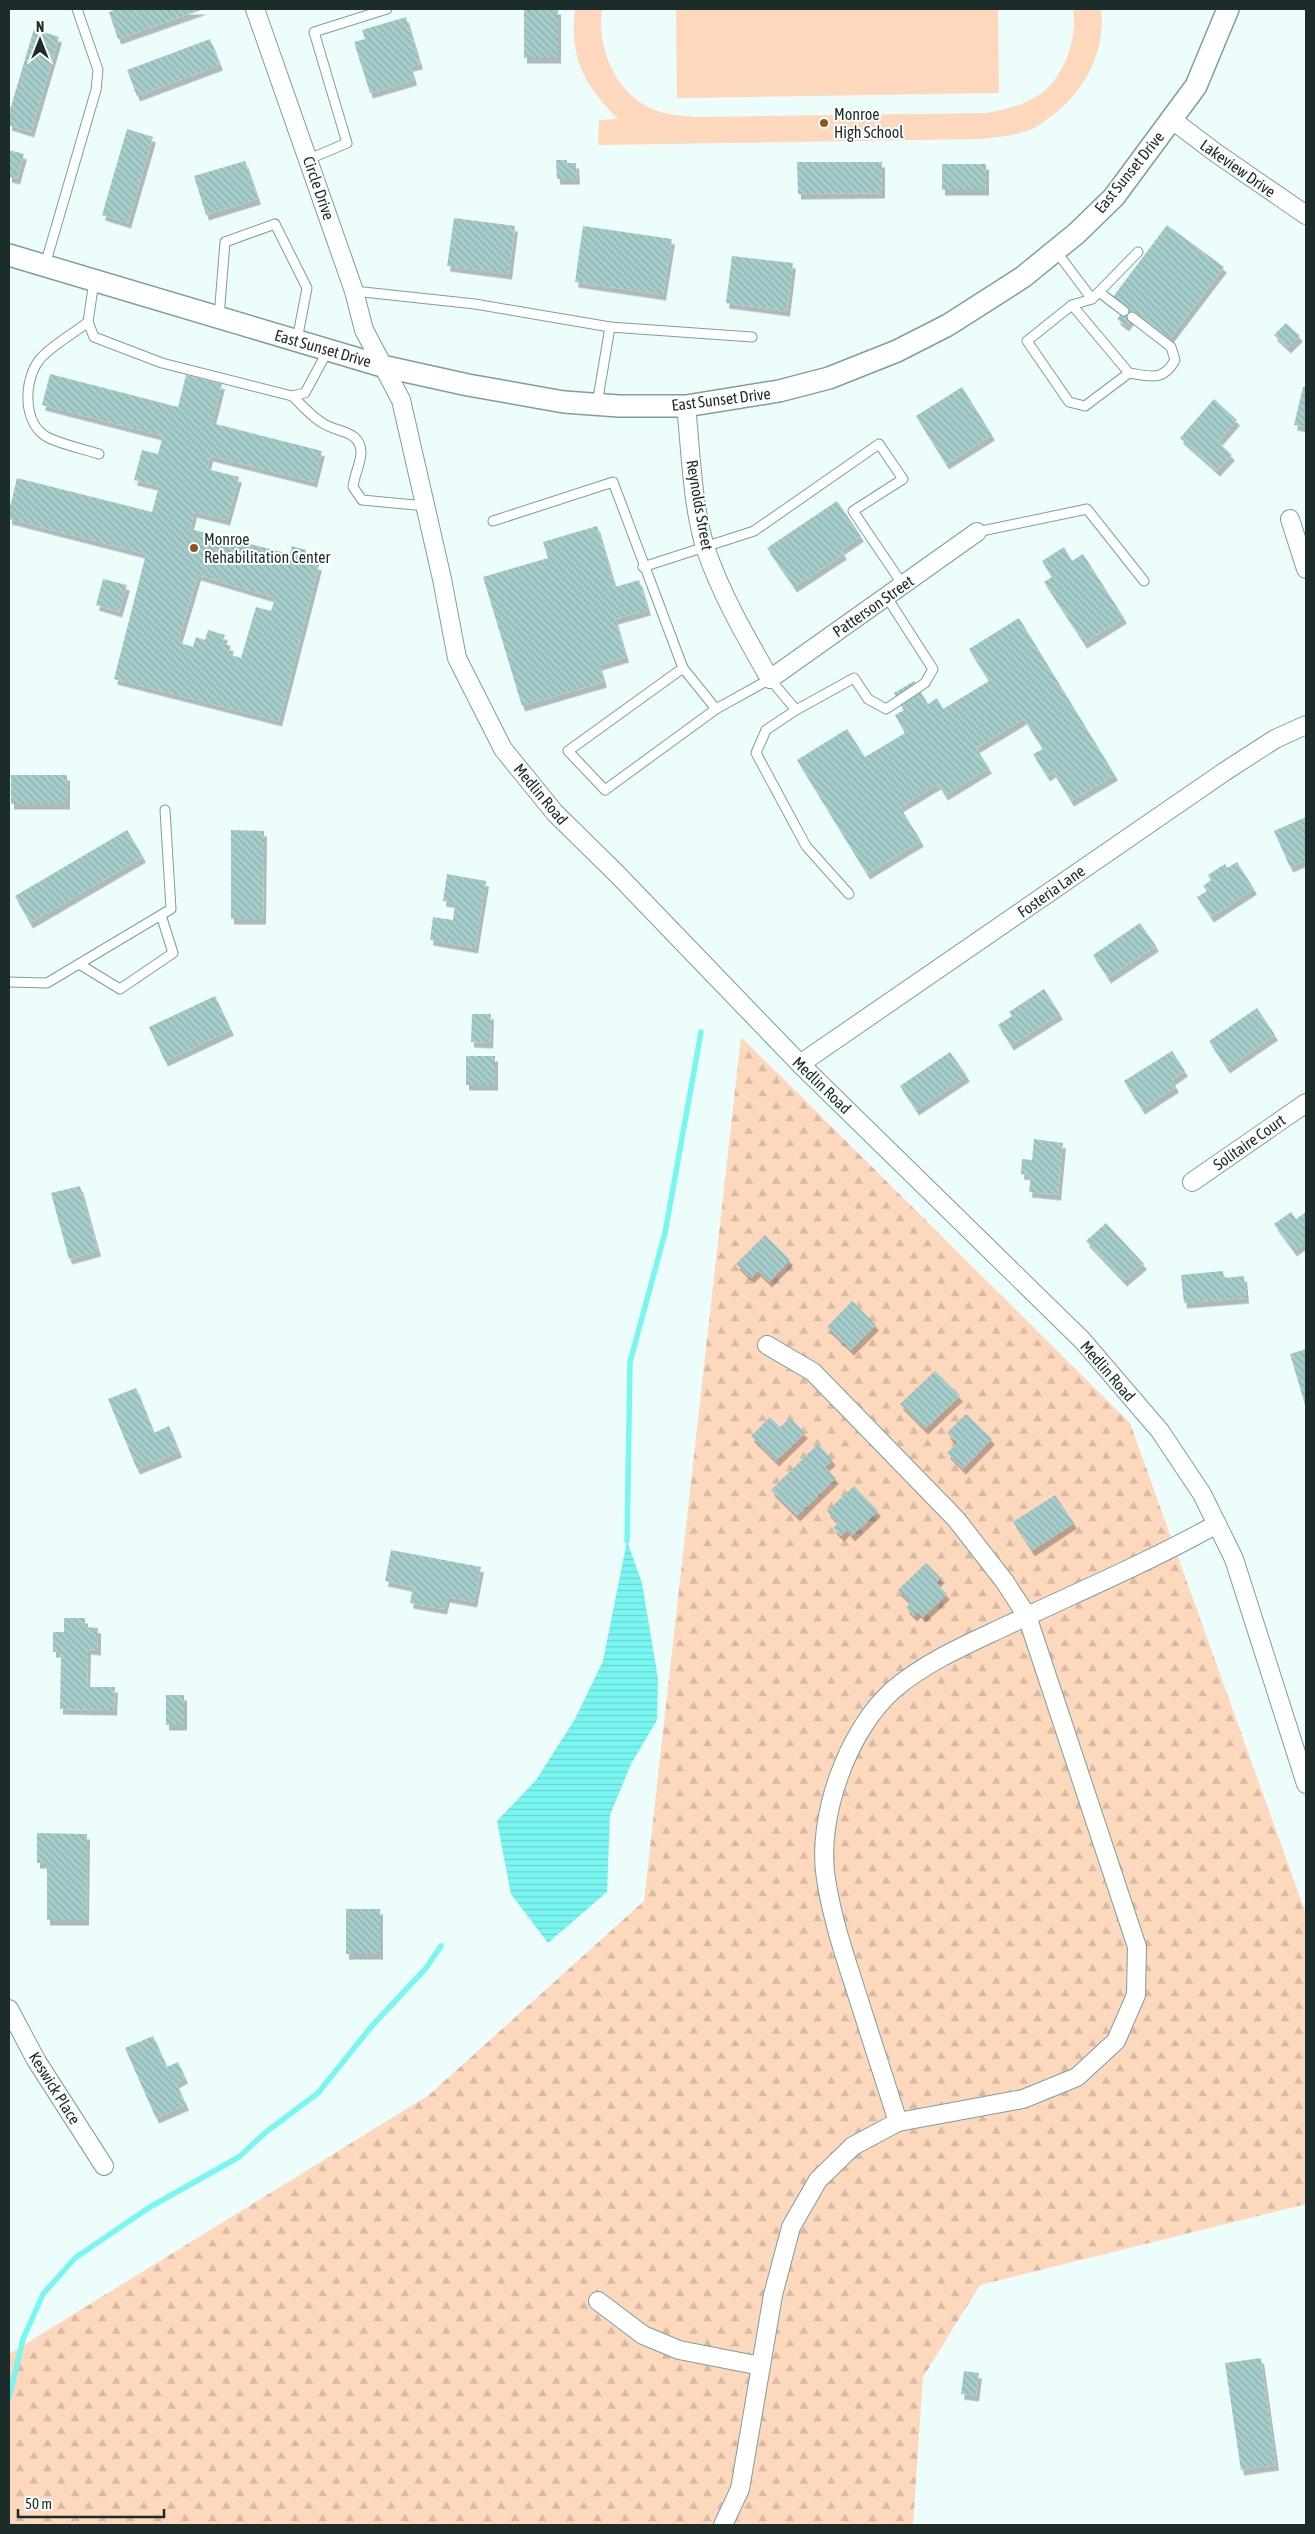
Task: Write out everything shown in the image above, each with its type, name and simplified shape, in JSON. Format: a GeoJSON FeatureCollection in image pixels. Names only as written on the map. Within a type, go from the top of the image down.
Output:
{"type":"FeatureCollection","features":[{"type":"Feature","properties":{"kind":"street","name":"Circle Drive"},"geometry":{"type":"LineString","coordinates":[[256,9],[354,291],[364,330],[382,366]]}},
{"type":"Feature","properties":{"kind":"street","name":"East Sunset Drive"},"geometry":{"type":"LineString","coordinates":[[9,255],[382,366],[468,385],[564,402],[686,406],[787,389],[829,378],[897,351],[948,325],[1023,277],[1056,250],[1114,197],[1196,86],[1228,9]]}},
{"type":"Feature","properties":{"kind":"street","name":"Lakeview Drive"},"geometry":{"type":"LineString","coordinates":[[1171,119],[1216,154],[1306,215]]}},
{"type":"Feature","properties":{"kind":"street","name":"Medlin Road"},"geometry":{"type":"LineString","coordinates":[[382,366],[401,400],[442,579],[457,658],[503,749],[555,814],[624,880],[800,1064],[1082,1340],[1160,1431],[1202,1494],[1234,1558],[1306,1784]]}},
{"type":"Feature","properties":{"kind":"street","name":"Reynolds Street"},"geometry":{"type":"LineString","coordinates":[[686,406],[695,491],[706,548],[731,611],[770,680]]}},
{"type":"Feature","properties":{"kind":"street"},"geometry":{"type":"LineString","coordinates":[[1290,518],[1306,569]]}},
{"type":"Feature","properties":{"kind":"street","name":"Patterson Street"},"geometry":{"type":"LineString","coordinates":[[770,680],[977,532]]}},
{"type":"Feature","properties":{"kind":"street","name":"Fosteria Lane"},"geometry":{"type":"LineString","coordinates":[[800,1064],[1224,772],[1275,740],[1306,725]]}},
{"type":"Feature","properties":{"kind":"street","name":"Solitaire Court"},"geometry":{"type":"LineString","coordinates":[[1192,1182],[1306,1103]]}},
{"type":"Feature","properties":{"kind":"street"},"geometry":{"type":"LineString","coordinates":[[723,2525],[740,2489],[773,2295],[791,2227],[818,2180],[853,2146],[898,2122],[1023,2099],[1077,2077],[1116,2041],[1136,1995],[1137,1947],[1027,1616],[1005,1582],[956,1519],[813,1372],[767,1345]]}},
{"type":"Feature","properties":{"kind":"street"},"geometry":{"type":"LineString","coordinates":[[898,2122],[834,1923],[825,1877],[825,1835],[835,1782],[858,1734],[891,1692],[931,1662],[1175,1547],[1217,1524]]}},
{"type":"Feature","properties":{"kind":"street","name":"Keswick Place"},"geometry":{"type":"LineString","coordinates":[[9,2009],[36,2060],[104,2166]]}},
{"type":"Feature","properties":{"kind":"street"},"geometry":{"type":"LineString","coordinates":[[598,2301],[643,2335],[679,2350],[761,2366]]}},
{"type":"Feature","properties":{"kind":"lane"},"geometry":{"type":"LineString","coordinates":[[44,266],[96,90],[98,70],[77,9]]}},
{"type":"Feature","properties":{"kind":"lane"},"geometry":{"type":"LineString","coordinates":[[309,159],[347,143],[314,32],[387,9]]}},
{"type":"Feature","properties":{"kind":"lane"},"geometry":{"type":"LineString","coordinates":[[219,318],[225,242],[275,224],[308,288],[297,340]]}},
{"type":"Feature","properties":{"kind":"lane"},"geometry":{"type":"LineString","coordinates":[[1056,250],[1095,295],[1124,311]]}},
{"type":"Feature","properties":{"kind":"lane"},"geometry":{"type":"LineString","coordinates":[[1129,373],[1084,406],[1069,402],[1027,341],[1072,305],[1095,295],[1138,252]]}},
{"type":"Feature","properties":{"kind":"lane"},"geometry":{"type":"LineString","coordinates":[[94,280],[88,322],[94,337],[162,363],[292,396],[305,393],[328,350]]}},
{"type":"Feature","properties":{"kind":"lane"},"geometry":{"type":"LineString","coordinates":[[354,291],[476,304],[610,327],[752,337]]}},
{"type":"Feature","properties":{"kind":"lane"},"geometry":{"type":"LineString","coordinates":[[1072,305],[1129,373],[1155,377],[1169,370],[1174,360],[1171,346],[1132,317]]}},
{"type":"Feature","properties":{"kind":"lane"},"geometry":{"type":"LineString","coordinates":[[88,322],[40,360],[32,377],[28,394],[29,412],[36,426],[47,437],[99,454]]}},
{"type":"Feature","properties":{"kind":"lane"},"geometry":{"type":"LineString","coordinates":[[597,404],[610,327]]}},
{"type":"Feature","properties":{"kind":"lane"},"geometry":{"type":"LineString","coordinates":[[292,396],[322,423],[350,434],[360,443],[361,455],[355,472],[353,487],[362,500],[426,506]]}},
{"type":"Feature","properties":{"kind":"lane"},"geometry":{"type":"LineString","coordinates":[[643,566],[706,548],[754,531],[879,444],[903,479],[854,511],[903,585]]}},
{"type":"Feature","properties":{"kind":"lane"},"geometry":{"type":"LineString","coordinates":[[493,521],[612,482],[683,668],[716,709]]}},
{"type":"Feature","properties":{"kind":"lane"},"geometry":{"type":"LineString","coordinates":[[977,532],[1087,509],[1144,581]]}},
{"type":"Feature","properties":{"kind":"lane"},"geometry":{"type":"LineString","coordinates":[[849,894],[806,846],[756,753],[766,730],[796,710],[854,678],[868,699],[886,709],[925,683],[933,669],[886,596]]}},
{"type":"Feature","properties":{"kind":"lane"},"geometry":{"type":"LineString","coordinates":[[683,668],[568,751],[605,790],[716,709],[770,680],[796,710]]}},
{"type":"Feature","properties":{"kind":"lane"},"geometry":{"type":"LineString","coordinates":[[9,982],[47,983],[172,908],[165,810]]}},
{"type":"Feature","properties":{"kind":"lane"},"geometry":{"type":"LineString","coordinates":[[79,964],[120,989],[173,953],[160,915]]}},
{"type":"Feature","properties":{"kind":"green space"},"geometry":{"type":"Polygon","coordinates":[[[575,9],[602,9],[601,25],[607,57],[614,73],[634,98],[648,107],[664,113],[694,117],[988,113],[1029,101],[1042,93],[1050,85],[1068,55],[1074,31],[1073,9],[1101,9],[1102,25],[1096,56],[1082,84],[1073,96],[1039,125],[1017,134],[980,139],[598,145],[599,120],[618,119],[596,94],[582,70],[574,42],[575,9]]]}},
{"type":"Feature","properties":{"kind":"green space"},"geometry":{"type":"Polygon","coordinates":[[[676,9],[998,9],[999,93],[677,98],[676,9]]]}},
{"type":"Feature","properties":{"kind":"green space"},"geometry":{"type":"Polygon","coordinates":[[[741,1037],[1130,1423],[1306,1914],[1306,2204],[980,2285],[923,2377],[913,2525],[9,2525],[9,2354],[429,2095],[644,1901],[741,1037]]]}},
{"type":"Feature","properties":{"kind":"water"},"geometry":{"type":"Polygon","coordinates":[[[627,1541],[642,1583],[658,1679],[657,1720],[631,1764],[610,1815],[607,1892],[548,1943],[511,1894],[497,1821],[536,1780],[575,1719],[603,1661],[627,1541]]]}},
{"type":"Feature","properties":{"kind":"building"},"geometry":{"type":"Polygon","coordinates":[[[117,9],[204,9],[118,39],[109,12],[117,9]]]}},
{"type":"Feature","properties":{"kind":"building"},"geometry":{"type":"Polygon","coordinates":[[[524,9],[558,9],[558,58],[524,58],[524,9]]]}},
{"type":"Feature","properties":{"kind":"building"},"geometry":{"type":"Polygon","coordinates":[[[406,17],[420,64],[410,66],[414,80],[370,93],[354,42],[365,39],[362,30],[406,17]]]}},
{"type":"Feature","properties":{"kind":"building"},"geometry":{"type":"Polygon","coordinates":[[[34,29],[59,37],[31,132],[9,125],[9,113],[34,29]]]}},
{"type":"Feature","properties":{"kind":"building"},"geometry":{"type":"Polygon","coordinates":[[[210,39],[220,65],[137,96],[127,70],[210,39]]]}},
{"type":"Feature","properties":{"kind":"building"},"geometry":{"type":"Polygon","coordinates":[[[127,129],[153,137],[128,223],[102,215],[127,129]]]}},
{"type":"Feature","properties":{"kind":"building"},"geometry":{"type":"Polygon","coordinates":[[[9,150],[24,154],[17,179],[9,177],[9,150]]]}},
{"type":"Feature","properties":{"kind":"building"},"geometry":{"type":"Polygon","coordinates":[[[556,160],[567,160],[567,163],[576,163],[577,179],[557,179],[556,160]]]}},
{"type":"Feature","properties":{"kind":"building"},"geometry":{"type":"Polygon","coordinates":[[[245,161],[258,199],[206,215],[194,176],[245,161]]]}},
{"type":"Feature","properties":{"kind":"building"},"geometry":{"type":"Polygon","coordinates":[[[797,162],[882,162],[882,193],[798,194],[797,162]]]}},
{"type":"Feature","properties":{"kind":"building"},"geometry":{"type":"Polygon","coordinates":[[[942,164],[986,164],[986,190],[942,190],[942,164]]]}},
{"type":"Feature","properties":{"kind":"building"},"geometry":{"type":"Polygon","coordinates":[[[454,218],[515,226],[509,274],[447,266],[454,218]]]}},
{"type":"Feature","properties":{"kind":"building"},"geometry":{"type":"Polygon","coordinates":[[[1167,225],[1224,267],[1170,338],[1136,313],[1126,326],[1117,319],[1124,311],[1113,297],[1167,225]]]}},
{"type":"Feature","properties":{"kind":"building"},"geometry":{"type":"Polygon","coordinates":[[[583,226],[672,239],[663,295],[575,282],[583,226]]]}},
{"type":"Feature","properties":{"kind":"building"},"geometry":{"type":"Polygon","coordinates":[[[732,256],[793,263],[787,311],[726,303],[732,256]]]}},
{"type":"Feature","properties":{"kind":"building"},"geometry":{"type":"Polygon","coordinates":[[[1286,323],[1300,336],[1288,348],[1274,335],[1286,323]]]}},
{"type":"Feature","properties":{"kind":"building","name":"Monroe Rehabilitation Center"},"geometry":{"type":"Polygon","coordinates":[[[50,374],[178,407],[186,375],[222,384],[212,423],[322,451],[314,482],[210,456],[207,469],[239,477],[227,520],[194,512],[190,529],[290,554],[292,546],[306,550],[303,561],[319,565],[279,721],[114,679],[146,554],[9,519],[9,511],[17,478],[152,512],[159,486],[134,480],[142,450],[158,454],[163,436],[42,405],[50,374]],[[198,575],[178,642],[193,647],[196,637],[205,640],[208,630],[225,635],[222,643],[231,646],[228,654],[241,658],[256,607],[271,611],[275,598],[198,575]]]}},
{"type":"Feature","properties":{"kind":"building"},"geometry":{"type":"Polygon","coordinates":[[[962,387],[992,435],[946,464],[916,416],[962,387]]]}},
{"type":"Feature","properties":{"kind":"building"},"geometry":{"type":"Polygon","coordinates":[[[1303,387],[1306,387],[1306,427],[1294,425],[1303,387]]]}},
{"type":"Feature","properties":{"kind":"building"},"geometry":{"type":"Polygon","coordinates":[[[1214,399],[1237,420],[1218,442],[1232,455],[1217,471],[1180,438],[1214,399]]]}},
{"type":"Feature","properties":{"kind":"building"},"geometry":{"type":"Polygon","coordinates":[[[837,501],[861,536],[841,550],[844,554],[794,587],[767,548],[837,501]]]}},
{"type":"Feature","properties":{"kind":"building"},"geometry":{"type":"Polygon","coordinates":[[[597,526],[615,587],[639,580],[648,610],[615,619],[626,657],[599,665],[604,682],[522,706],[483,577],[548,558],[543,542],[597,526]]]}},
{"type":"Feature","properties":{"kind":"building"},"geometry":{"type":"Polygon","coordinates":[[[1064,547],[1072,561],[1083,554],[1124,618],[1084,643],[1044,582],[1052,577],[1042,561],[1064,547]]]}},
{"type":"Feature","properties":{"kind":"building"},"geometry":{"type":"Polygon","coordinates":[[[103,579],[127,585],[119,612],[96,605],[103,579]]]}},
{"type":"Feature","properties":{"kind":"building"},"geometry":{"type":"Polygon","coordinates":[[[1019,618],[1115,775],[1071,801],[1053,772],[1047,776],[1033,754],[1043,749],[1024,719],[976,748],[989,768],[945,795],[938,784],[900,807],[921,841],[867,874],[797,760],[847,729],[865,757],[905,733],[895,715],[904,710],[894,693],[914,681],[928,704],[937,698],[943,709],[989,681],[969,649],[1019,618]]]}},
{"type":"Feature","properties":{"kind":"building"},"geometry":{"type":"Polygon","coordinates":[[[11,775],[67,775],[67,804],[11,804],[11,775]]]}},
{"type":"Feature","properties":{"kind":"building"},"geometry":{"type":"Polygon","coordinates":[[[1306,817],[1306,860],[1290,867],[1274,831],[1306,817]]]}},
{"type":"Feature","properties":{"kind":"building"},"geometry":{"type":"Polygon","coordinates":[[[127,830],[143,857],[30,923],[15,896],[127,830]]]}},
{"type":"Feature","properties":{"kind":"building"},"geometry":{"type":"Polygon","coordinates":[[[231,830],[264,831],[263,919],[231,919],[231,830]]]}},
{"type":"Feature","properties":{"kind":"building"},"geometry":{"type":"Polygon","coordinates":[[[1237,862],[1254,889],[1211,917],[1197,897],[1207,891],[1203,886],[1211,880],[1208,875],[1225,864],[1227,868],[1237,862]]]}},
{"type":"Feature","properties":{"kind":"building"},"geometry":{"type":"Polygon","coordinates":[[[447,874],[486,881],[475,948],[430,940],[433,917],[453,920],[455,903],[443,901],[447,874]]]}},
{"type":"Feature","properties":{"kind":"building"},"geometry":{"type":"Polygon","coordinates":[[[1140,923],[1156,946],[1108,978],[1093,955],[1140,923]]]}},
{"type":"Feature","properties":{"kind":"building"},"geometry":{"type":"Polygon","coordinates":[[[1044,989],[1060,1014],[1011,1045],[998,1025],[1012,1016],[1009,1012],[1044,989]]]}},
{"type":"Feature","properties":{"kind":"building"},"geometry":{"type":"Polygon","coordinates":[[[215,996],[231,1030],[165,1061],[149,1027],[215,996]]]}},
{"type":"Feature","properties":{"kind":"building"},"geometry":{"type":"Polygon","coordinates":[[[1257,1008],[1275,1035],[1227,1068],[1209,1041],[1257,1008]]]}},
{"type":"Feature","properties":{"kind":"building"},"geometry":{"type":"Polygon","coordinates":[[[472,1014],[491,1014],[490,1043],[471,1042],[472,1014]]]}},
{"type":"Feature","properties":{"kind":"building"},"geometry":{"type":"Polygon","coordinates":[[[1172,1051],[1185,1071],[1172,1080],[1176,1087],[1142,1109],[1124,1081],[1172,1051]]]}},
{"type":"Feature","properties":{"kind":"building"},"geometry":{"type":"Polygon","coordinates":[[[950,1052],[967,1076],[916,1110],[900,1086],[950,1052]]]}},
{"type":"Feature","properties":{"kind":"building"},"geometry":{"type":"Polygon","coordinates":[[[466,1056],[495,1056],[495,1085],[466,1085],[466,1056]]]}},
{"type":"Feature","properties":{"kind":"building"},"geometry":{"type":"Polygon","coordinates":[[[1034,1139],[1063,1143],[1058,1195],[1029,1192],[1031,1175],[1021,1174],[1022,1159],[1032,1160],[1034,1139]]]}},
{"type":"Feature","properties":{"kind":"building"},"geometry":{"type":"Polygon","coordinates":[[[80,1186],[98,1251],[69,1259],[51,1193],[80,1186]]]}},
{"type":"Feature","properties":{"kind":"building"},"geometry":{"type":"Polygon","coordinates":[[[1291,1212],[1296,1219],[1306,1212],[1306,1242],[1294,1251],[1274,1224],[1291,1212]]]}},
{"type":"Feature","properties":{"kind":"building"},"geometry":{"type":"Polygon","coordinates":[[[1106,1223],[1144,1264],[1124,1281],[1086,1241],[1106,1223]]]}},
{"type":"Feature","properties":{"kind":"building"},"geometry":{"type":"Polygon","coordinates":[[[765,1235],[790,1260],[769,1282],[758,1271],[751,1278],[736,1264],[765,1235]]]}},
{"type":"Feature","properties":{"kind":"building"},"geometry":{"type":"Polygon","coordinates":[[[1223,1271],[1224,1278],[1244,1276],[1246,1298],[1184,1303],[1181,1275],[1223,1271]]]}},
{"type":"Feature","properties":{"kind":"building"},"geometry":{"type":"Polygon","coordinates":[[[852,1301],[876,1325],[851,1350],[827,1327],[852,1301]]]}},
{"type":"Feature","properties":{"kind":"building"},"geometry":{"type":"Polygon","coordinates":[[[1306,1349],[1306,1408],[1290,1354],[1306,1349]]]}},
{"type":"Feature","properties":{"kind":"building"},"geometry":{"type":"Polygon","coordinates":[[[935,1371],[960,1396],[925,1429],[900,1404],[935,1371]]]}},
{"type":"Feature","properties":{"kind":"building"},"geometry":{"type":"Polygon","coordinates":[[[136,1388],[154,1433],[169,1426],[179,1452],[137,1469],[108,1399],[136,1388]]]}},
{"type":"Feature","properties":{"kind":"building"},"geometry":{"type":"Polygon","coordinates":[[[966,1414],[992,1439],[963,1469],[947,1453],[957,1443],[947,1433],[966,1414]]]}},
{"type":"Feature","properties":{"kind":"building"},"geometry":{"type":"Polygon","coordinates":[[[770,1417],[780,1427],[790,1418],[805,1433],[776,1461],[751,1436],[770,1417]]]}},
{"type":"Feature","properties":{"kind":"building"},"geometry":{"type":"Polygon","coordinates":[[[818,1444],[833,1460],[825,1467],[836,1478],[797,1516],[771,1490],[818,1444]]]}},
{"type":"Feature","properties":{"kind":"building"},"geometry":{"type":"Polygon","coordinates":[[[854,1486],[878,1511],[852,1536],[847,1530],[841,1536],[833,1528],[838,1523],[827,1511],[854,1486]]]}},
{"type":"Feature","properties":{"kind":"building"},"geometry":{"type":"Polygon","coordinates":[[[1055,1495],[1074,1523],[1032,1551],[1013,1522],[1055,1495]]]}},
{"type":"Feature","properties":{"kind":"building"},"geometry":{"type":"Polygon","coordinates":[[[391,1550],[481,1567],[474,1602],[447,1597],[444,1609],[410,1603],[413,1587],[385,1581],[391,1550]]]}},
{"type":"Feature","properties":{"kind":"building"},"geometry":{"type":"Polygon","coordinates":[[[926,1563],[941,1578],[936,1583],[947,1594],[923,1617],[918,1612],[914,1616],[906,1608],[911,1603],[898,1590],[926,1563]]]}},
{"type":"Feature","properties":{"kind":"building"},"geometry":{"type":"Polygon","coordinates":[[[64,1618],[85,1618],[85,1627],[98,1628],[98,1650],[88,1649],[87,1687],[115,1687],[114,1710],[60,1709],[61,1652],[53,1652],[53,1632],[64,1632],[64,1618]]]}},
{"type":"Feature","properties":{"kind":"building"},"geometry":{"type":"Polygon","coordinates":[[[166,1695],[184,1695],[184,1725],[166,1725],[166,1695]]]}},
{"type":"Feature","properties":{"kind":"building"},"geometry":{"type":"Polygon","coordinates":[[[37,1833],[87,1834],[86,1920],[47,1920],[47,1863],[37,1863],[37,1833]]]}},
{"type":"Feature","properties":{"kind":"building"},"geometry":{"type":"Polygon","coordinates":[[[346,1909],[380,1909],[380,1954],[346,1954],[346,1909]]]}},
{"type":"Feature","properties":{"kind":"building"},"geometry":{"type":"Polygon","coordinates":[[[153,2036],[167,2067],[178,2062],[185,2078],[176,2083],[186,2105],[156,2118],[125,2048],[153,2036]]]}},
{"type":"Feature","properties":{"kind":"building"},"geometry":{"type":"Polygon","coordinates":[[[1261,2358],[1276,2465],[1241,2470],[1225,2363],[1261,2358]]]}},
{"type":"Feature","properties":{"kind":"building"},"geometry":{"type":"Polygon","coordinates":[[[964,2371],[979,2373],[976,2396],[961,2394],[964,2371]]]}},
{"type":"Feature","properties":{"kind":"waterway"},"geometry":{"type":"LineString","coordinates":[[627,1541],[630,1362],[665,1233],[701,1032]]}},
{"type":"Feature","properties":{"kind":"waterway"},"geometry":{"type":"LineString","coordinates":[[9,2398],[23,2339],[43,2294],[75,2258],[150,2207],[239,2157],[266,2132],[318,2093],[371,2027],[426,1968],[441,1946]]}},
{"type":"Feature","properties":{"kind":"place","name":"Monroe High School"},"geometry":{"type":"Point","coordinates":[824,123]}},
{"type":"Feature","properties":{"kind":"place","name":"Monroe Rehabilitation Center"},"geometry":{"type":"Point","coordinates":[194,548]}}]}
